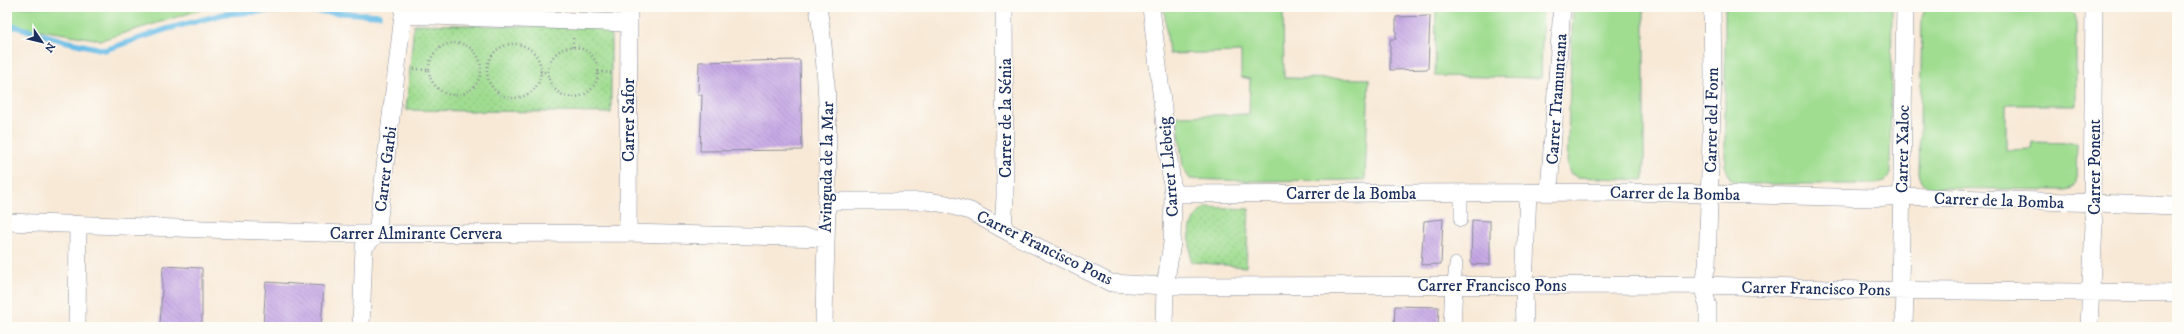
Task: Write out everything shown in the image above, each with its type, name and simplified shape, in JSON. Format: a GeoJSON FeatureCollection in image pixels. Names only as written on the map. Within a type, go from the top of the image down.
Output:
{"type":"FeatureCollection","features":[{"type":"Feature","properties":{"kind":"street","name":"Avinguda de la Mar"},"geometry":{"type":"LineString","coordinates":[[818,7],[824,41],[827,105],[828,185],[826,201],[824,327]]}},
{"type":"Feature","properties":{"kind":"street","name":"Carrer de la Sénia"},"geometry":{"type":"LineString","coordinates":[[1003,230],[1005,197],[1004,7]]}},
{"type":"Feature","properties":{"kind":"street","name":"Carrer Llebeig"},"geometry":{"type":"LineString","coordinates":[[1151,7],[1173,194],[1172,243],[1165,286],[1164,327]]}},
{"type":"Feature","properties":{"kind":"street","name":"Carrer Tramuntana"},"geometry":{"type":"LineString","coordinates":[[1549,192],[1562,7]]}},
{"type":"Feature","properties":{"kind":"street","name":"Carrer del Forn"},"geometry":{"type":"LineString","coordinates":[[1702,285],[1707,267],[1713,76],[1712,7]]}},
{"type":"Feature","properties":{"kind":"street","name":"Carrer Xaloc"},"geometry":{"type":"LineString","coordinates":[[1904,327],[1902,196],[1905,7]]}},
{"type":"Feature","properties":{"kind":"street","name":"Carrer Ponent"},"geometry":{"type":"LineString","coordinates":[[2089,327],[2090,292],[2093,274],[2094,226],[2092,204],[2094,7]]}},
{"type":"Feature","properties":{"kind":"street"},"geometry":{"type":"LineString","coordinates":[[403,11],[629,15]]}},
{"type":"Feature","properties":{"kind":"street","name":"Carrer Garbi"},"geometry":{"type":"LineString","coordinates":[[361,327],[364,247],[377,234],[403,11]]}},
{"type":"Feature","properties":{"kind":"street","name":"Carrer Safor"},"geometry":{"type":"LineString","coordinates":[[628,233],[629,15]]}},
{"type":"Feature","properties":{"kind":"street"},"geometry":{"type":"LineString","coordinates":[[1461,192],[1461,220]]}},
{"type":"Feature","properties":{"kind":"street"},"geometry":{"type":"LineString","coordinates":[[1525,327],[1524,285],[1528,192]]}},
{"type":"Feature","properties":{"kind":"street","name":"Carrer de la Bomba"},"geometry":{"type":"LineString","coordinates":[[1173,194],[1549,192],[1874,198],[1902,196],[2177,206]]}},
{"type":"Feature","properties":{"kind":"street","name":"Carrer Francisco Pons"},"geometry":{"type":"LineString","coordinates":[[826,201],[927,201],[946,204],[970,211],[1003,230],[1111,283],[1165,286],[1702,285],[1903,290],[2177,293]]}},
{"type":"Feature","properties":{"kind":"street","name":"Carrer Almirante Cervera"},"geometry":{"type":"LineString","coordinates":[[7,222],[78,226],[377,234],[628,233],[825,238]]}},
{"type":"Feature","properties":{"kind":"street"},"geometry":{"type":"LineString","coordinates":[[77,327],[78,226]]}},
{"type":"Feature","properties":{"kind":"street"},"geometry":{"type":"LineString","coordinates":[[1452,327],[1456,264]]}},
{"type":"Feature","properties":{"kind":"street"},"geometry":{"type":"LineString","coordinates":[[1702,285],[1708,306],[1708,327]]}},
{"type":"Feature","properties":{"kind":"path"},"geometry":{"type":"LineString","coordinates":[[457,42],[470,47],[475,52],[481,64],[481,71],[479,79],[469,92],[452,96],[437,89],[432,83],[428,70],[430,59],[435,52],[449,43],[457,42]]}},
{"type":"Feature","properties":{"kind":"path"},"geometry":{"type":"LineString","coordinates":[[511,44],[526,47],[532,51],[537,57],[540,72],[538,81],[530,92],[518,97],[508,97],[500,94],[493,88],[488,79],[487,71],[491,56],[503,46],[511,44]]}},
{"type":"Feature","properties":{"kind":"path"},"geometry":{"type":"LineString","coordinates":[[573,48],[588,52],[597,65],[598,72],[593,87],[587,93],[573,97],[558,92],[552,87],[548,72],[553,57],[558,52],[573,48]]}},
{"type":"Feature","properties":{"kind":"path"},"geometry":{"type":"LineString","coordinates":[[481,71],[487,71]]}},
{"type":"Feature","properties":{"kind":"path"},"geometry":{"type":"LineString","coordinates":[[540,72],[548,72]]}},
{"type":"Feature","properties":{"kind":"green space"},"geometry":{"type":"Polygon","coordinates":[[[7,7],[210,7],[101,40],[16,26],[7,37],[7,7]]]}},
{"type":"Feature","properties":{"kind":"green space"},"geometry":{"type":"Polygon","coordinates":[[[1164,7],[1283,7],[1284,78],[1369,79],[1365,180],[1248,181],[1190,179],[1183,168],[1177,116],[1249,114],[1250,79],[1241,77],[1241,52],[1169,54],[1164,7]]]}},
{"type":"Feature","properties":{"kind":"green space"},"geometry":{"type":"Polygon","coordinates":[[[1436,7],[1543,7],[1541,78],[1435,76],[1436,7]]]}},
{"type":"Feature","properties":{"kind":"green space"},"geometry":{"type":"Polygon","coordinates":[[[1573,7],[1644,7],[1644,180],[1577,177],[1570,173],[1567,164],[1573,7]]]}},
{"type":"Feature","properties":{"kind":"green space"},"geometry":{"type":"Polygon","coordinates":[[[1725,7],[1892,7],[1890,174],[1885,182],[1876,184],[1740,184],[1730,179],[1725,165],[1725,7]]]}},
{"type":"Feature","properties":{"kind":"green space"},"geometry":{"type":"Polygon","coordinates":[[[1926,7],[2068,8],[2074,14],[2076,24],[2076,105],[2006,105],[2006,150],[2031,149],[2032,142],[2077,143],[2076,183],[2073,188],[2066,190],[1930,188],[1922,182],[1919,174],[1922,17],[1926,7]]]}},
{"type":"Feature","properties":{"kind":"green space"},"geometry":{"type":"Polygon","coordinates":[[[414,24],[611,28],[611,113],[406,110],[414,24]]]}},
{"type":"Feature","properties":{"kind":"green space"},"geometry":{"type":"Polygon","coordinates":[[[1207,207],[1249,209],[1246,267],[1191,262],[1190,231],[1192,224],[1200,212],[1207,207]]]}},
{"type":"Feature","properties":{"kind":"building"},"geometry":{"type":"Polygon","coordinates":[[[1430,16],[1428,69],[1390,70],[1390,39],[1396,39],[1396,17],[1430,16]]]}},
{"type":"Feature","properties":{"kind":"building"},"geometry":{"type":"Polygon","coordinates":[[[800,60],[802,150],[700,151],[702,95],[698,95],[699,62],[800,60]]]}},
{"type":"Feature","properties":{"kind":"building"},"geometry":{"type":"Polygon","coordinates":[[[1443,219],[1441,264],[1421,265],[1424,221],[1443,219]]]}},
{"type":"Feature","properties":{"kind":"building"},"geometry":{"type":"Polygon","coordinates":[[[1472,220],[1490,221],[1490,265],[1471,264],[1472,220]]]}},
{"type":"Feature","properties":{"kind":"building"},"geometry":{"type":"Polygon","coordinates":[[[163,266],[202,268],[202,327],[160,327],[163,266]]]}},
{"type":"Feature","properties":{"kind":"building"},"geometry":{"type":"Polygon","coordinates":[[[266,282],[324,286],[321,327],[263,327],[266,282]]]}},
{"type":"Feature","properties":{"kind":"building"},"geometry":{"type":"Polygon","coordinates":[[[1395,306],[1439,307],[1438,327],[1394,327],[1395,306]]]}},
{"type":"Feature","properties":{"kind":"waterway"},"geometry":{"type":"LineString","coordinates":[[7,24],[64,41],[105,50],[167,29],[224,14],[288,10],[379,15]]}}]}
